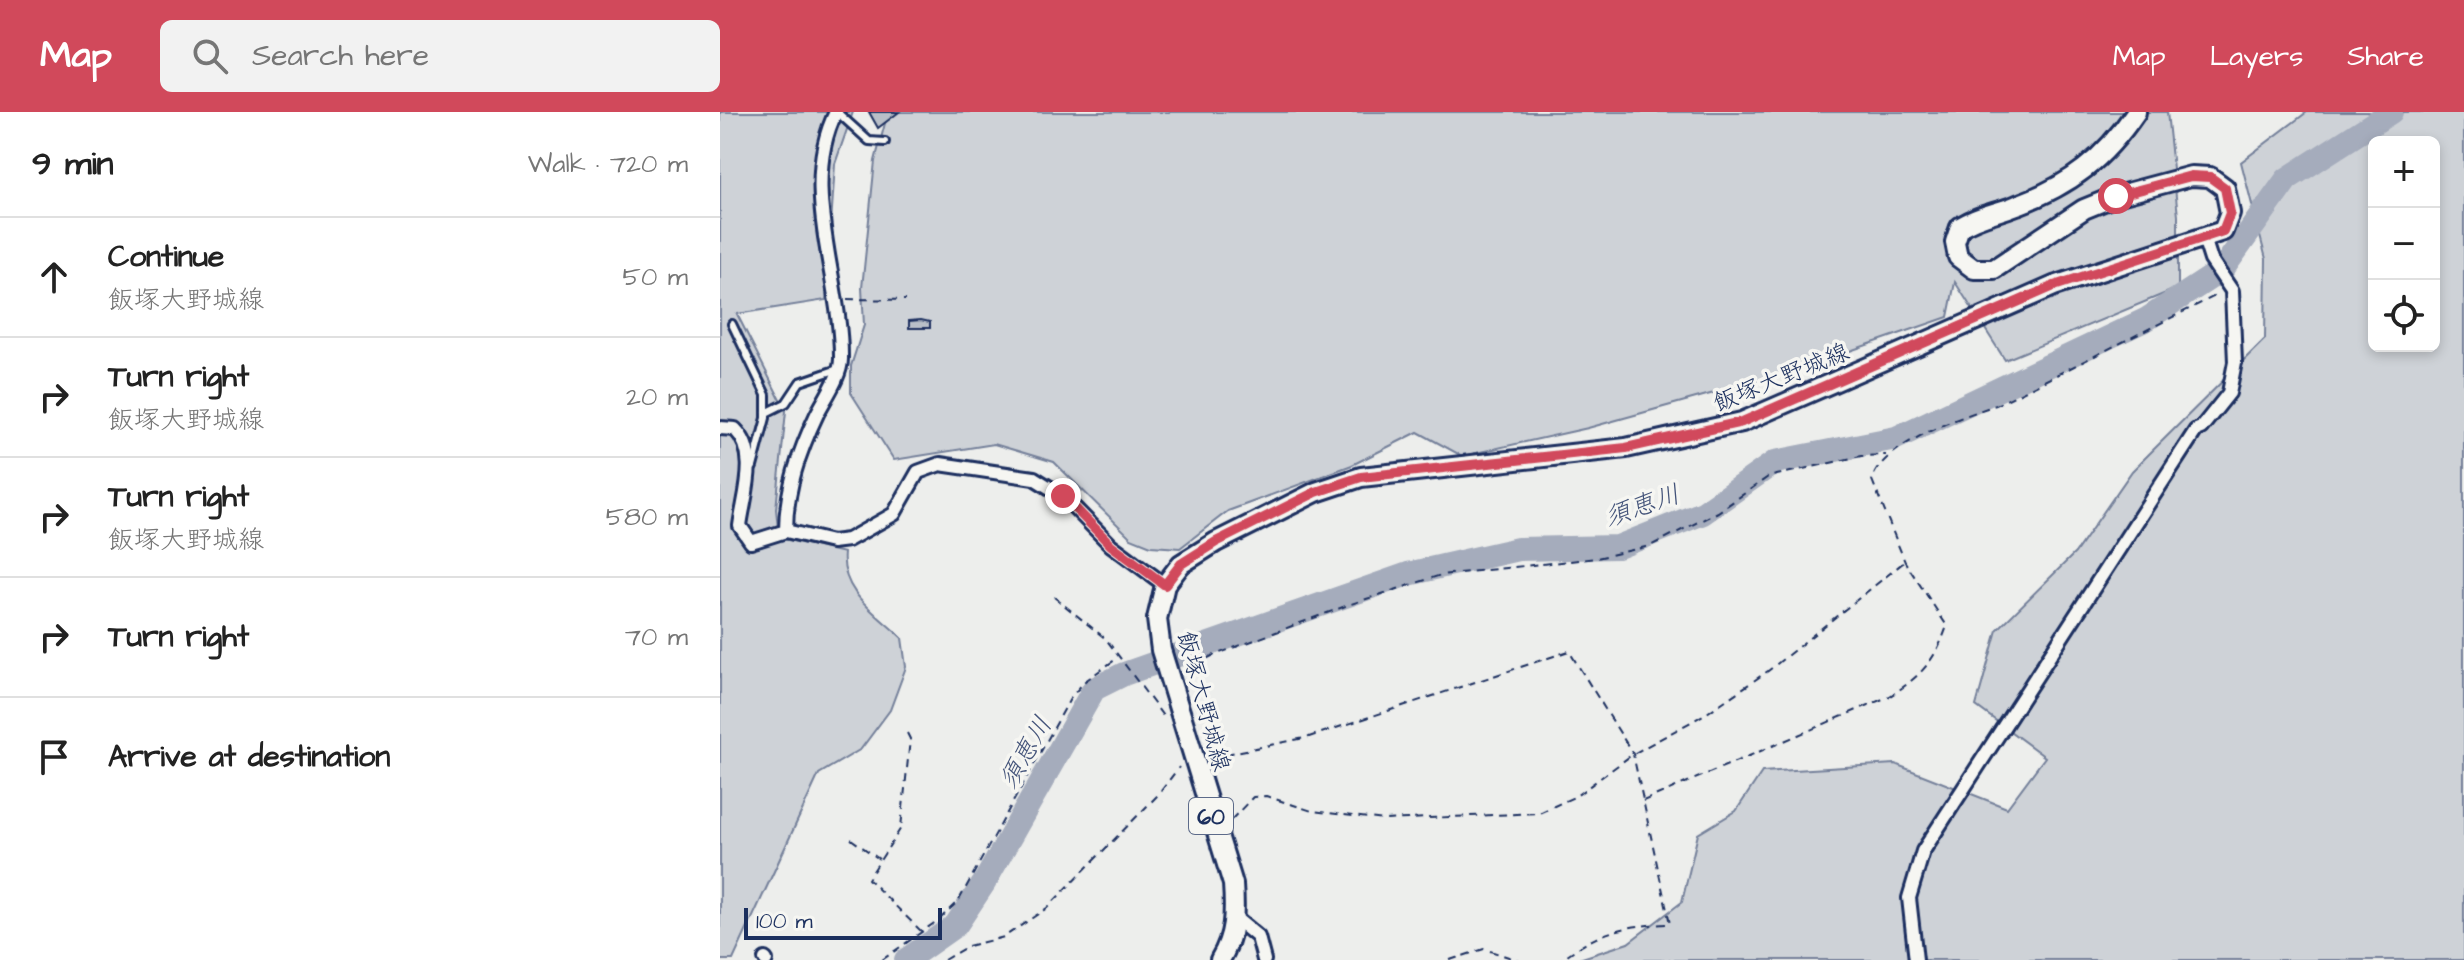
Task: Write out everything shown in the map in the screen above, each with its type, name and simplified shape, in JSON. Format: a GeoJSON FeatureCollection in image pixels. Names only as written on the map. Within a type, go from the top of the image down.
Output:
{"type":"FeatureCollection","features":[{"type":"Feature","properties":{"kind":"main road","name":"飯塚大野城線"},"geometry":{"type":"LineString","coordinates":[[1220,960],[1230,944],[1235,918],[1233,884],[1168,676],[1157,619],[1165,585],[1181,564],[1216,542],[1316,492],[1361,477],[1626,448],[1727,426],[2054,286],[2223,231],[2230,203],[2225,188],[2210,177],[2191,176],[2116,196],[2084,209],[1994,269],[1974,269],[1958,257],[1955,242],[1960,227],[1981,214],[2015,206],[2077,177],[2113,146],[2136,112]]}},
{"type":"Feature","properties":{"kind":"street"},"geometry":{"type":"LineString","coordinates":[[786,531],[793,473],[839,369],[836,299],[824,216],[821,161],[837,112]]}},
{"type":"Feature","properties":{"kind":"street"},"geometry":{"type":"LineString","coordinates":[[1916,960],[1909,898],[1923,851],[2188,442],[2229,393],[2235,362],[2230,285],[2211,260],[2204,238]]}},
{"type":"Feature","properties":{"kind":"street"},"geometry":{"type":"LineString","coordinates":[[720,428],[735,429],[742,436],[749,473],[742,533],[751,542],[786,531],[832,542],[848,540],[894,514],[918,472],[927,466],[940,464],[1013,474],[1049,485],[1111,545],[1165,585]]}},
{"type":"Feature","properties":{"kind":"street"},"geometry":{"type":"LineString","coordinates":[[1235,918],[1258,937],[1264,960]]}},
{"type":"Feature","properties":{"kind":"lane"},"geometry":{"type":"LineString","coordinates":[[837,112],[859,128],[869,141],[885,142]]}},
{"type":"Feature","properties":{"kind":"lane"},"geometry":{"type":"LineString","coordinates":[[732,324],[766,395],[766,413],[749,473]]}},
{"type":"Feature","properties":{"kind":"lane"},"geometry":{"type":"LineString","coordinates":[[766,413],[786,403],[800,382],[839,369]]}},
{"type":"Feature","properties":{"kind":"path"},"geometry":{"type":"LineString","coordinates":[[1643,801],[1877,702],[1919,678],[1940,646],[1947,626],[1905,562],[1872,480],[1875,468],[1887,455],[1957,418],[1996,405],[2230,285]]}},
{"type":"Feature","properties":{"kind":"path"},"geometry":{"type":"LineString","coordinates":[[836,299],[906,300]]}},
{"type":"Feature","properties":{"kind":"path"},"geometry":{"type":"LineString","coordinates":[[1168,676],[1212,656],[1351,604],[1441,575],[1597,558],[1650,546],[1718,512],[1768,477],[1861,456],[1887,455]]}},
{"type":"Feature","properties":{"kind":"path"},"geometry":{"type":"LineString","coordinates":[[1217,835],[1253,797],[1266,796],[1312,811],[1384,820],[1539,813],[1576,796],[1633,754],[1707,713],[1768,671],[1905,562]]}},
{"type":"Feature","properties":{"kind":"path"},"geometry":{"type":"LineString","coordinates":[[1054,597],[1106,639],[1166,720],[1184,728]]}},
{"type":"Feature","properties":{"kind":"path"},"geometry":{"type":"LineString","coordinates":[[944,960],[968,946],[1004,937],[1047,908],[1158,795],[1176,768],[1195,761],[1309,737],[1569,651],[1633,754],[1670,924],[1629,925],[1602,934],[1560,960]]}},
{"type":"Feature","properties":{"kind":"path"},"geometry":{"type":"LineString","coordinates":[[882,960],[922,932],[959,900],[1071,697],[1085,681],[1119,657]]}},
{"type":"Feature","properties":{"kind":"path"},"geometry":{"type":"LineString","coordinates":[[907,733],[901,828],[869,873],[870,883],[922,932]]}},
{"type":"Feature","properties":{"kind":"path"},"geometry":{"type":"LineString","coordinates":[[851,839],[879,859]]}},
{"type":"Feature","properties":{"kind":"path"},"geometry":{"type":"LineString","coordinates":[[1450,960],[1484,949],[1518,960]]}},
{"type":"Feature","properties":{"kind":"shaded area"},"geometry":{"type":"Polygon","coordinates":[[[720,112],[853,112],[835,164],[826,300],[737,314],[786,411],[776,509],[779,538],[844,553],[844,567],[854,590],[902,638],[906,667],[890,710],[861,749],[819,774],[733,960],[720,960],[720,112]]]}},
{"type":"Feature","properties":{"kind":"shaded area"},"geometry":{"type":"Polygon","coordinates":[[[888,112],[2167,112],[2178,216],[2178,288],[2005,360],[1955,282],[1948,317],[1786,373],[1588,428],[1462,456],[1418,432],[1352,465],[1228,511],[1180,548],[1151,546],[1131,538],[1054,462],[994,444],[894,460],[851,393],[851,366],[864,325],[862,288],[875,161],[888,112]]]}},
{"type":"Feature","properties":{"kind":"shaded area"},"geometry":{"type":"Polygon","coordinates":[[[2307,112],[2464,112],[2464,960],[1576,960],[1628,943],[1682,902],[1698,834],[1736,811],[1762,772],[1895,764],[2007,808],[2045,757],[1976,706],[1997,630],[2075,553],[2132,471],[2265,339],[2266,259],[2241,162],[2307,112]]]}},
{"type":"Feature","properties":{"kind":"building"},"geometry":{"type":"Polygon","coordinates":[[[869,112],[899,112],[878,128],[869,112]]]}},
{"type":"Feature","properties":{"kind":"building"},"geometry":{"type":"Polygon","coordinates":[[[909,321],[930,322],[930,328],[909,328],[909,321]]]}},
{"type":"Feature","properties":{"kind":"waterway","name":"須恵川"},"geometry":{"type":"LineString","coordinates":[[906,960],[956,925],[984,883],[1094,689],[1124,674],[1408,574],[1518,549],[1618,547],[1703,513],[1775,462],[1896,438],[2147,319],[2222,270],[2287,179],[2391,112]]}},
{"type":"Feature","properties":{"kind":"route"},"geometry":{"type":"LineString","coordinates":[[1063,496],[1111,545],[1165,585],[1181,564],[1216,542],[1316,492],[1361,477],[1626,448],[1698,435],[1742,422],[2054,286],[2223,231],[2230,213],[2225,188],[2210,177],[2191,176],[2116,196]]}}]}
